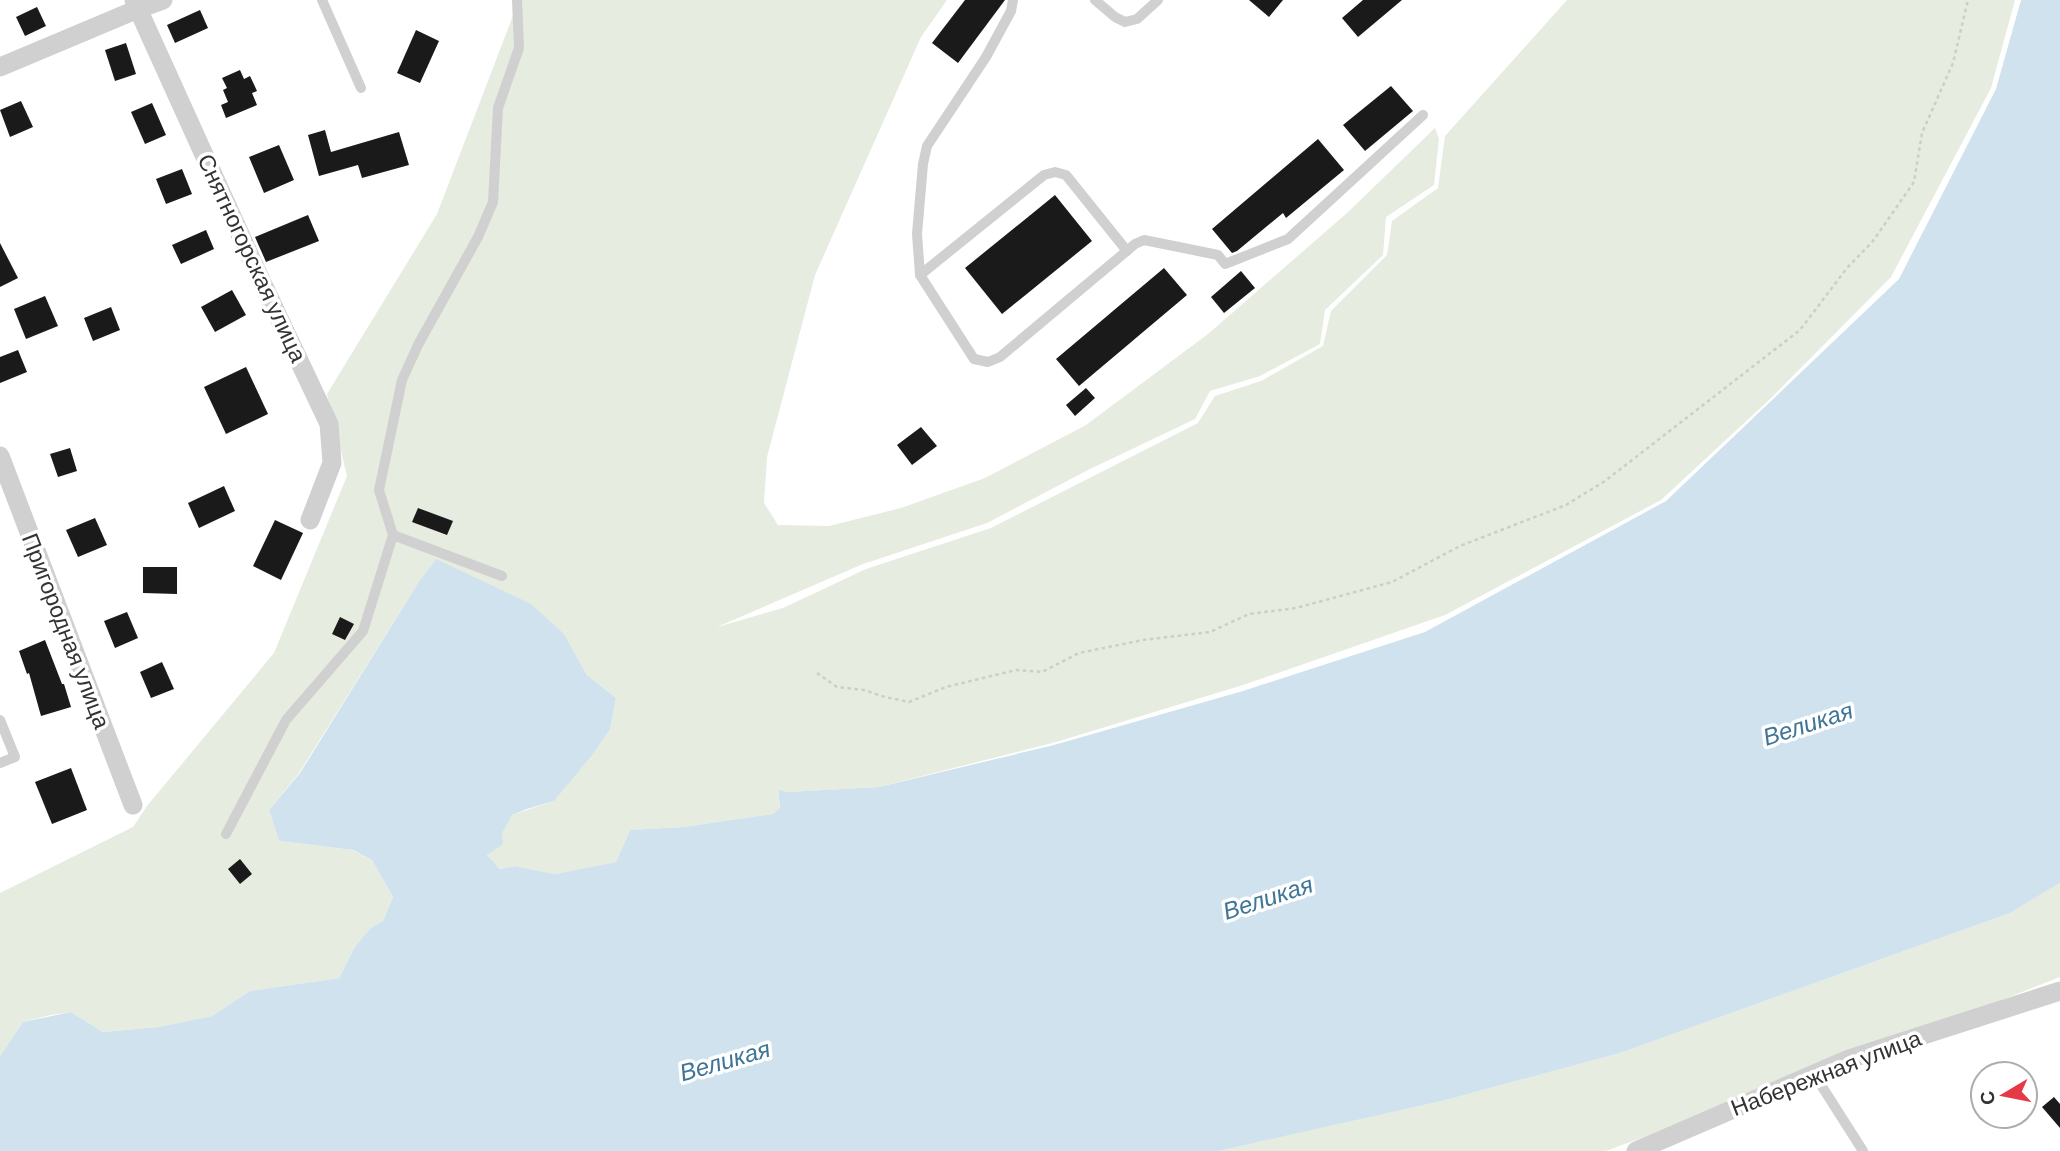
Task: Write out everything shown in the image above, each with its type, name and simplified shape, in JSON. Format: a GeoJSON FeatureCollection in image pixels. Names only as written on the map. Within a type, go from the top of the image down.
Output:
{"type":"FeatureCollection","features":[{"type":"Feature","properties":{"kind":"street"},"geometry":{"type":"LineString","coordinates":[[0,67],[136,4],[163,0]]}},
{"type":"Feature","properties":{"kind":"street","name":"Снятногорская улица"},"geometry":{"type":"LineString","coordinates":[[136,4],[329,424],[332,463],[310,520]]}},
{"type":"Feature","properties":{"kind":"street","name":"Пригородная улица"},"geometry":{"type":"LineString","coordinates":[[0,456],[133,805]]}},
{"type":"Feature","properties":{"kind":"street","name":"Набережная улица"},"geometry":{"type":"LineString","coordinates":[[1636,1151],[1849,1059],[2060,991]]}},
{"type":"Feature","properties":{"kind":"lane"},"geometry":{"type":"LineString","coordinates":[[322,0],[361,88]]}},
{"type":"Feature","properties":{"kind":"lane"},"geometry":{"type":"LineString","coordinates":[[226,834],[286,720],[363,631],[393,535],[379,490],[402,380],[419,343],[478,237],[493,202],[498,108],[519,48],[517,0]]}},
{"type":"Feature","properties":{"kind":"lane"},"geometry":{"type":"LineString","coordinates":[[1013,0],[1011,11],[986,57],[927,146],[923,164],[917,234],[920,275],[974,359],[988,362],[1000,357],[1127,251],[1144,240],[1218,255],[1225,264],[1288,239],[1423,115]]}},
{"type":"Feature","properties":{"kind":"lane"},"geometry":{"type":"LineString","coordinates":[[1095,0],[1125,22],[1137,19],[1158,0]]}},
{"type":"Feature","properties":{"kind":"lane"},"geometry":{"type":"LineString","coordinates":[[920,275],[1044,175],[1055,172],[1066,175],[1127,251]]}},
{"type":"Feature","properties":{"kind":"lane"},"geometry":{"type":"LineString","coordinates":[[393,535],[502,576]]}},
{"type":"Feature","properties":{"kind":"lane"},"geometry":{"type":"LineString","coordinates":[[0,720],[15,757],[0,762]]}},
{"type":"Feature","properties":{"kind":"lane"},"geometry":{"type":"LineString","coordinates":[[1814,1074],[1863,1151]]}},
{"type":"Feature","properties":{"kind":"path"},"geometry":{"type":"LineString","coordinates":[[817,673],[837,687],[864,690],[909,702],[946,687],[1016,670],[1042,672],[1079,653],[1143,640],[1210,632],[1250,614],[1296,608],[1392,582],[1460,546],[1566,505],[1605,481],[1800,330],[1847,268],[1873,242],[1914,182],[1922,133],[1953,63],[1968,0]]}},
{"type":"Feature","properties":{"kind":"shaded area"},"geometry":{"type":"Polygon","coordinates":[[[519,0],[947,0],[921,37],[815,275],[767,457],[764,503],[778,525],[829,526],[901,508],[985,478],[1086,425],[1208,334],[1347,213],[1435,128],[1439,139],[1434,185],[1386,217],[1383,255],[1325,310],[1320,344],[1260,376],[1210,391],[1195,419],[1086,471],[987,523],[863,564],[717,627],[783,608],[866,569],[991,528],[1198,423],[1215,396],[1261,381],[1323,346],[1331,311],[1387,255],[1392,221],[1438,188],[1445,136],[1567,0],[2015,0],[1991,88],[1891,277],[1769,400],[1661,500],[1445,615],[1243,685],[1056,742],[879,787],[778,791],[780,809],[773,814],[683,827],[630,830],[616,862],[555,874],[515,866],[500,869],[487,855],[512,815],[554,801],[610,729],[616,698],[587,675],[564,634],[436,559],[420,580],[299,773],[269,810],[279,841],[352,850],[372,860],[393,897],[383,921],[370,930],[354,948],[339,978],[250,991],[212,1016],[159,1027],[103,1032],[71,1012],[51,1015],[23,1022],[0,1056],[0,893],[133,827],[147,806],[274,653],[347,476],[327,394],[437,214],[519,0]]]}},
{"type":"Feature","properties":{"kind":"shaded area"},"geometry":{"type":"Polygon","coordinates":[[[2060,883],[2060,977],[1934,1027],[1812,1065],[1606,1151],[1219,1151],[1442,1101],[1620,1053],[2010,913],[2060,883]]]}},
{"type":"Feature","properties":{"kind":"water","name":"Великая"},"geometry":{"type":"Polygon","coordinates":[[[2021,0],[2060,0],[2060,883],[2010,913],[1620,1053],[1442,1101],[1219,1151],[0,1151],[0,1056],[23,1022],[71,1012],[103,1032],[159,1027],[212,1016],[250,991],[339,978],[354,948],[370,929],[383,921],[393,897],[372,860],[353,850],[279,841],[269,810],[300,773],[420,580],[436,559],[531,604],[564,634],[587,675],[616,698],[610,729],[592,755],[554,801],[512,815],[502,833],[503,844],[487,855],[500,869],[515,866],[555,874],[616,862],[630,830],[683,827],[773,814],[780,808],[778,790],[787,792],[879,787],[1054,745],[1243,691],[1425,632],[1666,501],[1899,279],[1996,89],[2021,0]]]}},
{"type":"Feature","properties":{"kind":"building"},"geometry":{"type":"Polygon","coordinates":[[[965,0],[1005,0],[958,63],[932,43],[965,0]]]}},
{"type":"Feature","properties":{"kind":"building"},"geometry":{"type":"Polygon","coordinates":[[[1249,0],[1283,0],[1269,17],[1249,0]]]}},
{"type":"Feature","properties":{"kind":"building"},"geometry":{"type":"Polygon","coordinates":[[[1363,0],[1402,0],[1358,37],[1342,18],[1363,0]]]}},
{"type":"Feature","properties":{"kind":"building"},"geometry":{"type":"Polygon","coordinates":[[[37,7],[46,26],[25,36],[16,17],[37,7]]]}},
{"type":"Feature","properties":{"kind":"building"},"geometry":{"type":"Polygon","coordinates":[[[200,10],[208,28],[175,43],[167,25],[200,10]]]}},
{"type":"Feature","properties":{"kind":"building"},"geometry":{"type":"Polygon","coordinates":[[[416,30],[439,41],[420,83],[397,73],[416,30]]]}},
{"type":"Feature","properties":{"kind":"building"},"geometry":{"type":"Polygon","coordinates":[[[126,43],[136,74],[115,81],[105,50],[126,43]]]}},
{"type":"Feature","properties":{"kind":"building"},"geometry":{"type":"Polygon","coordinates":[[[240,70],[244,79],[250,76],[257,91],[252,93],[257,105],[226,118],[221,105],[228,102],[223,90],[227,88],[222,78],[240,70]]]}},
{"type":"Feature","properties":{"kind":"building"},"geometry":{"type":"Polygon","coordinates":[[[1391,86],[1413,111],[1365,151],[1343,125],[1391,86]]]}},
{"type":"Feature","properties":{"kind":"building"},"geometry":{"type":"Polygon","coordinates":[[[21,101],[33,127],[10,137],[0,110],[21,101]]]}},
{"type":"Feature","properties":{"kind":"building"},"geometry":{"type":"Polygon","coordinates":[[[152,103],[166,135],[145,144],[131,112],[152,103]]]}},
{"type":"Feature","properties":{"kind":"building"},"geometry":{"type":"Polygon","coordinates":[[[325,130],[331,152],[399,132],[409,165],[362,178],[358,165],[319,176],[308,135],[325,130]]]}},
{"type":"Feature","properties":{"kind":"building"},"geometry":{"type":"Polygon","coordinates":[[[1318,139],[1344,170],[1286,218],[1283,213],[1232,253],[1212,229],[1318,139]]]}},
{"type":"Feature","properties":{"kind":"building"},"geometry":{"type":"Polygon","coordinates":[[[279,145],[294,180],[264,193],[249,157],[279,145]]]}},
{"type":"Feature","properties":{"kind":"building"},"geometry":{"type":"Polygon","coordinates":[[[182,169],[192,194],[166,204],[156,179],[182,169]]]}},
{"type":"Feature","properties":{"kind":"building"},"geometry":{"type":"Polygon","coordinates":[[[1055,195],[1092,241],[1002,314],[965,268],[1055,195]]]}},
{"type":"Feature","properties":{"kind":"building"},"geometry":{"type":"Polygon","coordinates":[[[308,215],[319,241],[266,262],[255,237],[308,215]]]}},
{"type":"Feature","properties":{"kind":"building"},"geometry":{"type":"Polygon","coordinates":[[[206,230],[214,249],[181,264],[172,245],[206,230]]]}},
{"type":"Feature","properties":{"kind":"building"},"geometry":{"type":"Polygon","coordinates":[[[0,243],[18,278],[0,287],[0,243]]]}},
{"type":"Feature","properties":{"kind":"building"},"geometry":{"type":"Polygon","coordinates":[[[1164,268],[1187,295],[1079,386],[1056,359],[1164,268]]]}},
{"type":"Feature","properties":{"kind":"building"},"geometry":{"type":"Polygon","coordinates":[[[1241,271],[1255,288],[1224,313],[1211,297],[1241,271]]]}},
{"type":"Feature","properties":{"kind":"building"},"geometry":{"type":"Polygon","coordinates":[[[232,290],[246,315],[215,332],[201,307],[232,290]]]}},
{"type":"Feature","properties":{"kind":"building"},"geometry":{"type":"Polygon","coordinates":[[[45,296],[58,326],[26,339],[14,309],[45,296]]]}},
{"type":"Feature","properties":{"kind":"building"},"geometry":{"type":"Polygon","coordinates":[[[111,307],[120,330],[93,341],[84,318],[111,307]]]}},
{"type":"Feature","properties":{"kind":"building"},"geometry":{"type":"Polygon","coordinates":[[[18,350],[27,372],[0,383],[0,357],[18,350]]]}},
{"type":"Feature","properties":{"kind":"building"},"geometry":{"type":"Polygon","coordinates":[[[246,367],[268,414],[226,434],[204,387],[246,367]]]}},
{"type":"Feature","properties":{"kind":"building"},"geometry":{"type":"Polygon","coordinates":[[[1086,388],[1095,398],[1075,416],[1066,405],[1086,388]]]}},
{"type":"Feature","properties":{"kind":"building"},"geometry":{"type":"Polygon","coordinates":[[[921,427],[937,446],[912,465],[897,445],[921,427]]]}},
{"type":"Feature","properties":{"kind":"building"},"geometry":{"type":"Polygon","coordinates":[[[70,448],[77,471],[58,477],[50,454],[70,448]]]}},
{"type":"Feature","properties":{"kind":"building"},"geometry":{"type":"Polygon","coordinates":[[[224,486],[235,511],[199,528],[188,503],[224,486]]]}},
{"type":"Feature","properties":{"kind":"building"},"geometry":{"type":"Polygon","coordinates":[[[418,508],[453,521],[447,535],[412,522],[418,508]]]}},
{"type":"Feature","properties":{"kind":"building"},"geometry":{"type":"Polygon","coordinates":[[[95,518],[107,545],[78,557],[66,530],[95,518]]]}},
{"type":"Feature","properties":{"kind":"building"},"geometry":{"type":"Polygon","coordinates":[[[275,520],[303,533],[281,580],[253,566],[275,520]]]}},
{"type":"Feature","properties":{"kind":"building"},"geometry":{"type":"Polygon","coordinates":[[[143,567],[177,567],[177,594],[143,593],[143,567]]]}},
{"type":"Feature","properties":{"kind":"building"},"geometry":{"type":"Polygon","coordinates":[[[127,612],[138,638],[115,648],[104,621],[127,612]]]}},
{"type":"Feature","properties":{"kind":"building"},"geometry":{"type":"Polygon","coordinates":[[[340,617],[354,624],[345,640],[332,634],[340,617]]]}},
{"type":"Feature","properties":{"kind":"building"},"geometry":{"type":"Polygon","coordinates":[[[45,640],[71,707],[41,716],[29,673],[27,674],[19,651],[45,640]]]}},
{"type":"Feature","properties":{"kind":"building"},"geometry":{"type":"Polygon","coordinates":[[[162,662],[174,689],[151,698],[140,672],[162,662]]]}},
{"type":"Feature","properties":{"kind":"building"},"geometry":{"type":"Polygon","coordinates":[[[71,768],[87,810],[52,824],[35,782],[71,768]]]}},
{"type":"Feature","properties":{"kind":"building"},"geometry":{"type":"Polygon","coordinates":[[[240,859],[252,874],[240,884],[228,869],[240,859]]]}},
{"type":"Feature","properties":{"kind":"building"},"geometry":{"type":"Polygon","coordinates":[[[2054,1097],[2060,1104],[2060,1128],[2042,1107],[2054,1097]]]}}]}
